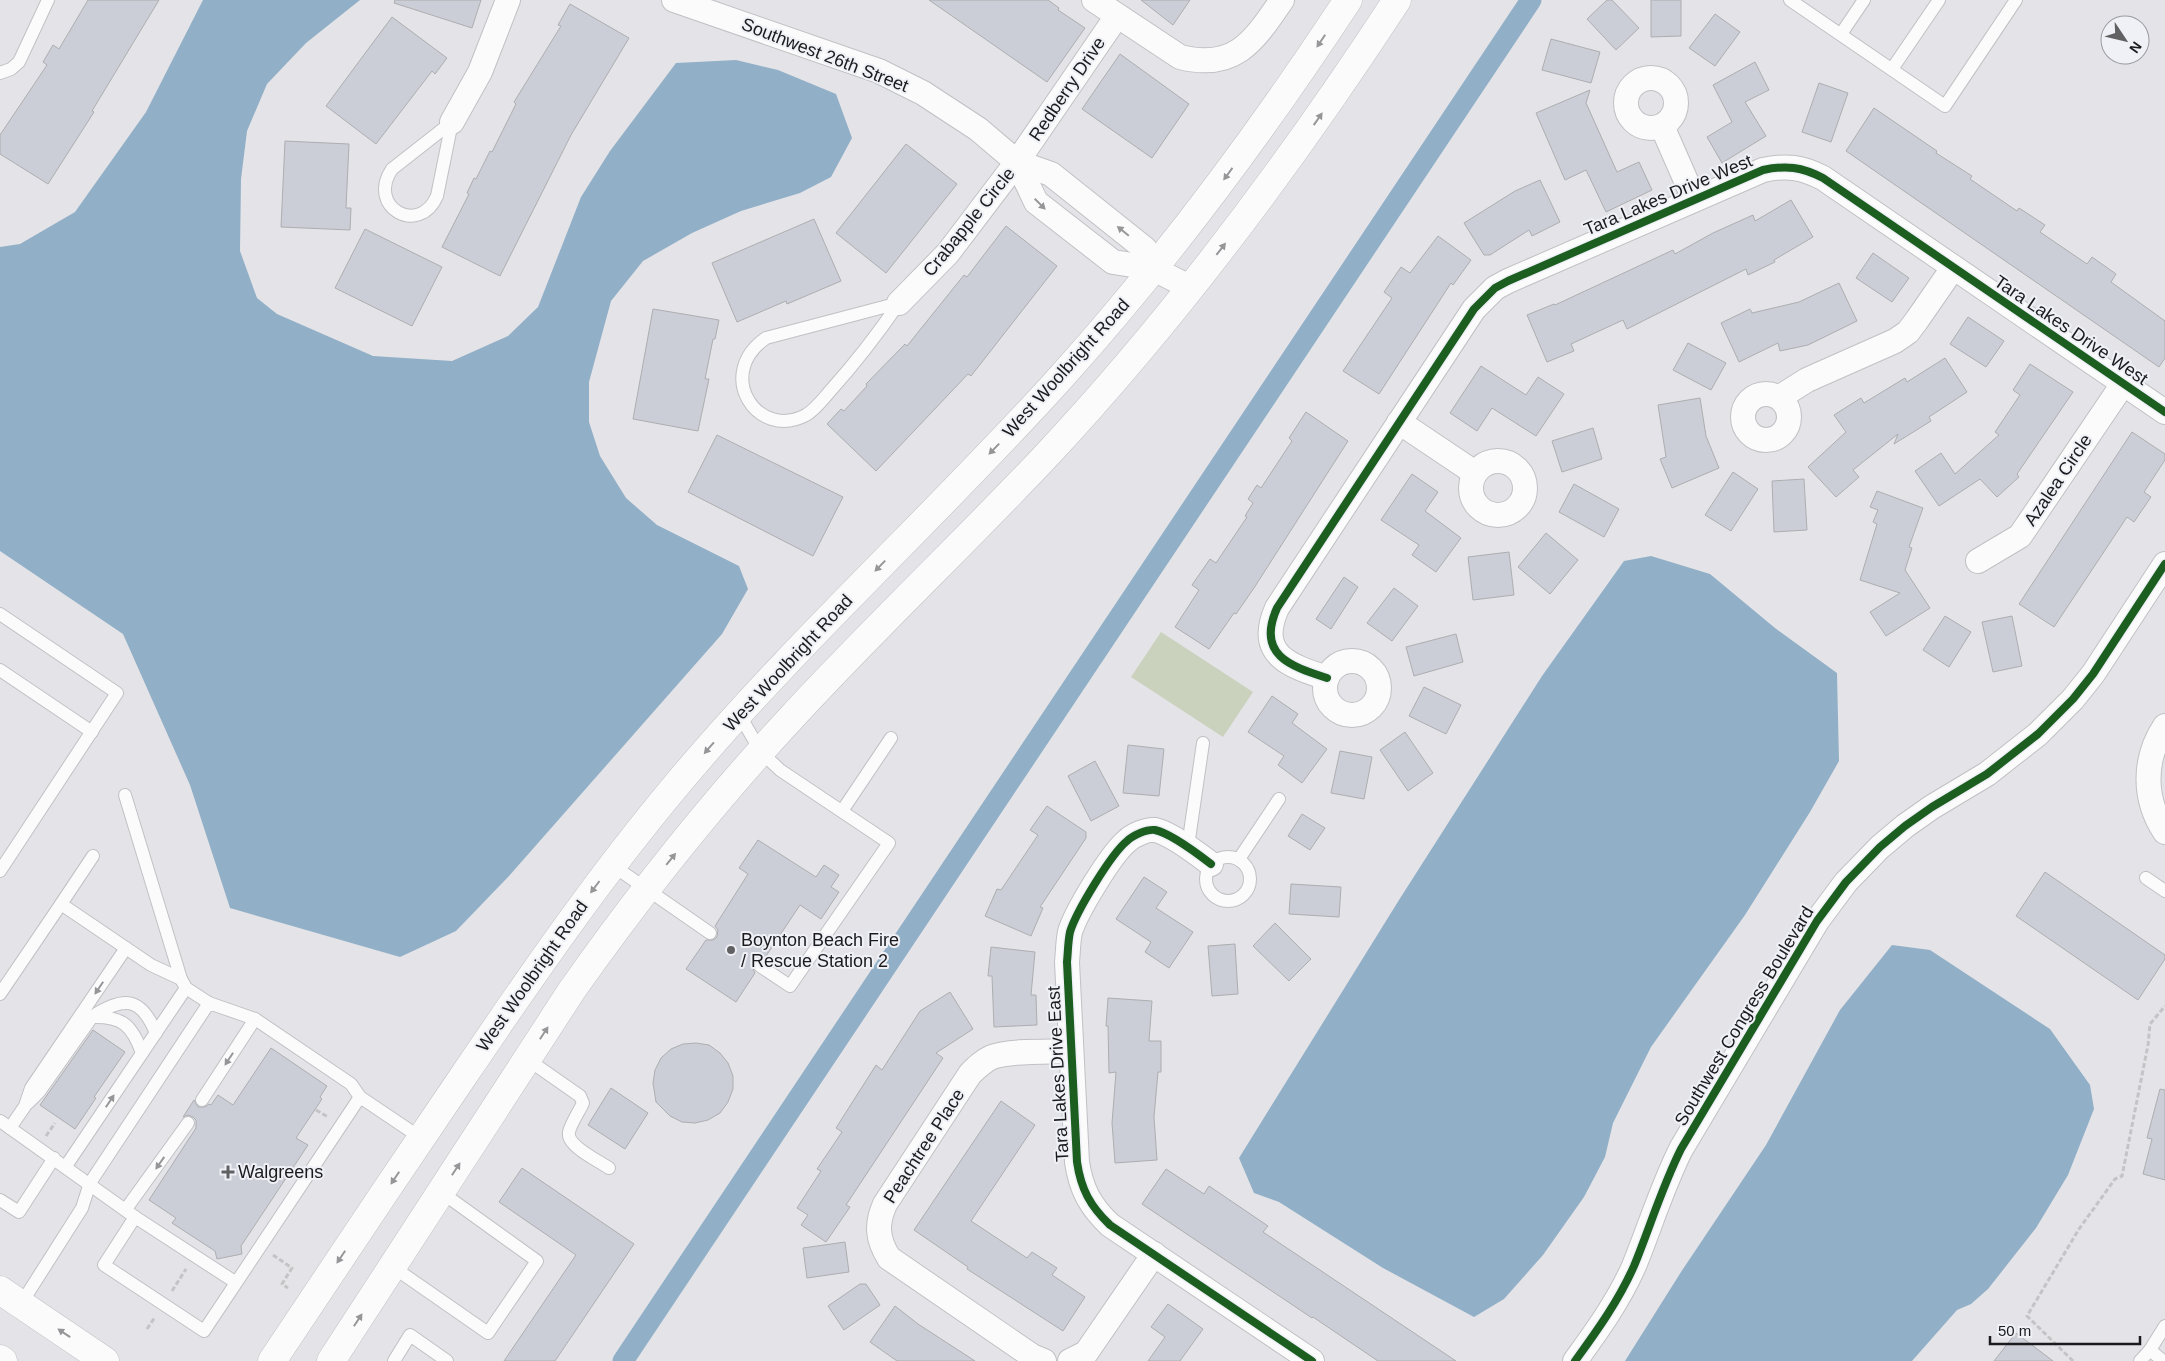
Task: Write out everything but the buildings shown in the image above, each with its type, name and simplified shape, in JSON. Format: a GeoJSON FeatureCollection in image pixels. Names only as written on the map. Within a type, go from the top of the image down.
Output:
{"type":"FeatureCollection","features":[{"type":"Feature","properties":{"kind":"main road","name":"West Woolbright Road"},"geometry":{"type":"LineString","coordinates":[[272,1361],[539,964],[612,865],[679,782],[739,714],[800,648],[1019,423],[1108,324],[1224,178],[1293,83],[1348,0]]}},
{"type":"Feature","properties":{"kind":"main road"},"geometry":{"type":"LineString","coordinates":[[331,1361],[595,957],[646,890],[761,752],[833,674],[1046,456],[1191,288],[1290,159],[1397,0]]}},
{"type":"Feature","properties":{"kind":"main road"},"geometry":{"type":"LineString","coordinates":[[10,1297],[104,1361]]}},
{"type":"Feature","properties":{"kind":"street"},"geometry":{"type":"LineString","coordinates":[[452,122],[480,72],[508,0]]}},
{"type":"Feature","properties":{"kind":"street","name":"Southwest 26th Street"},"geometry":{"type":"LineString","coordinates":[[674,0],[879,72],[923,93],[951,110],[1017,162],[1036,202],[1113,262],[1152,268],[1191,288]]}},
{"type":"Feature","properties":{"kind":"street"},"geometry":{"type":"LineString","coordinates":[[1094,0],[1180,56],[1194,60],[1209,61],[1224,58],[1238,52],[1251,43],[1282,0]]}},
{"type":"Feature","properties":{"kind":"street","name":"Redberry Drive"},"geometry":{"type":"LineString","coordinates":[[1017,162],[1117,16]]}},
{"type":"Feature","properties":{"kind":"street"},"geometry":{"type":"LineString","coordinates":[[1662,126],[1694,200]]}},
{"type":"Feature","properties":{"kind":"street","name":"Crabapple Circle"},"geometry":{"type":"LineString","coordinates":[[899,303],[948,253],[1017,162]]}},
{"type":"Feature","properties":{"kind":"street","name":"Tara Lakes Drive West"},"geometry":{"type":"LineString","coordinates":[[1327,678],[1293,667],[1282,659],[1274,647],[1271,634],[1272,620],[1277,608],[1474,309],[1495,288],[1763,170],[1778,166],[1794,167],[1809,171],[1823,178],[2165,412]]}},
{"type":"Feature","properties":{"kind":"street"},"geometry":{"type":"LineString","coordinates":[[1780,397],[1807,380],[1895,341],[1908,332],[1953,268]]}},
{"type":"Feature","properties":{"kind":"street","name":"Azalea Circle"},"geometry":{"type":"LineString","coordinates":[[1978,561],[2020,536],[2123,384]]}},
{"type":"Feature","properties":{"kind":"street"},"geometry":{"type":"LineString","coordinates":[[1399,422],[1475,473]]}},
{"type":"Feature","properties":{"kind":"street","name":"Southwest Congress Boulevard"},"geometry":{"type":"LineString","coordinates":[[1575,1361],[1619,1296],[1634,1266],[1666,1178],[1681,1149],[1817,920],[1846,882],[1880,847],[1932,807],[1988,774],[2014,755],[2066,706],[2092,674],[2165,564]]}},
{"type":"Feature","properties":{"kind":"street"},"geometry":{"type":"LineString","coordinates":[[2165,726],[2155,742],[2148,773],[2151,803],[2165,832]]}},
{"type":"Feature","properties":{"kind":"street","name":"Tara Lakes Drive East"},"geometry":{"type":"LineString","coordinates":[[1211,864],[1188,846],[1155,830],[1140,833],[1128,840],[1117,851],[1084,902],[1070,932],[1068,948],[1076,1162],[1083,1190],[1099,1215],[1312,1361]]}},
{"type":"Feature","properties":{"kind":"street","name":"Peachtree Place"},"geometry":{"type":"LineString","coordinates":[[1044,1361],[1032,1356],[889,1258],[881,1246],[878,1232],[879,1217],[970,1074],[980,1064],[992,1057],[1007,1054],[1072,1051]]}},
{"type":"Feature","properties":{"kind":"street"},"geometry":{"type":"LineString","coordinates":[[1070,1361],[1086,1352],[1154,1254]]}},
{"type":"Feature","properties":{"kind":"lane"},"geometry":{"type":"LineString","coordinates":[[0,73],[11,69],[19,62],[48,0]]}},
{"type":"Feature","properties":{"kind":"lane"},"geometry":{"type":"LineString","coordinates":[[1790,0],[1945,106],[2016,0]]}},
{"type":"Feature","properties":{"kind":"lane"},"geometry":{"type":"LineString","coordinates":[[1841,34],[1864,0]]}},
{"type":"Feature","properties":{"kind":"lane"},"geometry":{"type":"LineString","coordinates":[[1892,69],[1939,0]]}},
{"type":"Feature","properties":{"kind":"lane"},"geometry":{"type":"LineString","coordinates":[[452,122],[437,196],[433,204],[427,211],[410,216],[394,210],[384,194],[384,185],[387,177],[392,170],[452,122]]}},
{"type":"Feature","properties":{"kind":"lane"},"geometry":{"type":"LineString","coordinates":[[899,303],[864,354],[807,414],[794,419],[780,420],[767,417],[755,409],[747,398],[742,384],[742,371],[747,357],[755,346],[766,338],[899,303]]}},
{"type":"Feature","properties":{"kind":"lane"},"geometry":{"type":"LineString","coordinates":[[0,871],[117,693],[1,617]]}},
{"type":"Feature","properties":{"kind":"lane"},"geometry":{"type":"LineString","coordinates":[[0,670],[92,732]]}},
{"type":"Feature","properties":{"kind":"lane"},"geometry":{"type":"LineString","coordinates":[[739,714],[761,752],[780,770],[889,843],[790,986],[760,966]]}},
{"type":"Feature","properties":{"kind":"lane"},"geometry":{"type":"LineString","coordinates":[[842,811],[891,738]]}},
{"type":"Feature","properties":{"kind":"lane"},"geometry":{"type":"LineString","coordinates":[[1188,846],[1203,743]]}},
{"type":"Feature","properties":{"kind":"lane"},"geometry":{"type":"LineString","coordinates":[[66,1166],[156,1033],[184,983],[125,795]]}},
{"type":"Feature","properties":{"kind":"lane"},"geometry":{"type":"LineString","coordinates":[[1239,859],[1279,798]]}},
{"type":"Feature","properties":{"kind":"lane"},"geometry":{"type":"LineString","coordinates":[[0,994],[92,856]]}},
{"type":"Feature","properties":{"kind":"lane"},"geometry":{"type":"LineString","coordinates":[[1224,856],[1239,859],[1249,871],[1249,887],[1239,898],[1231,901],[1216,898],[1210,893],[1205,878],[1211,864],[1224,856]]}},
{"type":"Feature","properties":{"kind":"lane"},"geometry":{"type":"LineString","coordinates":[[612,865],[710,933]]}},
{"type":"Feature","properties":{"kind":"lane"},"geometry":{"type":"LineString","coordinates":[[2146,878],[2165,892]]}},
{"type":"Feature","properties":{"kind":"lane"},"geometry":{"type":"LineString","coordinates":[[61,904],[126,948],[184,983],[209,1003],[256,1019],[351,1084],[360,1097],[421,1138]]}},
{"type":"Feature","properties":{"kind":"lane"},"geometry":{"type":"LineString","coordinates":[[25,1106],[31,1088],[126,948]]}},
{"type":"Feature","properties":{"kind":"lane"},"geometry":{"type":"LineString","coordinates":[[156,1033],[149,1016],[138,1006],[124,1001],[110,1005],[92,1017],[40,1092],[5,1125],[131,1213],[235,1282]]}},
{"type":"Feature","properties":{"kind":"lane"},"geometry":{"type":"LineString","coordinates":[[10,1297],[82,1208],[90,1183],[209,1003]]}},
{"type":"Feature","properties":{"kind":"lane"},"geometry":{"type":"LineString","coordinates":[[92,1017],[109,1016],[125,1024],[136,1034],[142,1053]]}},
{"type":"Feature","properties":{"kind":"lane"},"geometry":{"type":"LineString","coordinates":[[202,1100],[256,1019]]}},
{"type":"Feature","properties":{"kind":"lane"},"geometry":{"type":"LineString","coordinates":[[527,1059],[580,1096],[583,1103],[569,1132],[569,1139],[577,1148],[609,1168]]}},
{"type":"Feature","properties":{"kind":"lane"},"geometry":{"type":"LineString","coordinates":[[188,1123],[131,1213],[104,1265],[204,1331],[360,1097]]}},
{"type":"Feature","properties":{"kind":"lane"},"geometry":{"type":"LineString","coordinates":[[0,1200],[19,1212],[54,1158]]}},
{"type":"Feature","properties":{"kind":"lane"},"geometry":{"type":"LineString","coordinates":[[393,1267],[488,1333],[537,1261],[442,1192]]}},
{"type":"Feature","properties":{"kind":"lane"},"geometry":{"type":"LineString","coordinates":[[2140,1361],[2150,1350],[2165,1326]]}},
{"type":"Feature","properties":{"kind":"lane"},"geometry":{"type":"LineString","coordinates":[[394,1361],[410,1335],[447,1361]]}},
{"type":"Feature","properties":{"kind":"lane"},"geometry":{"type":"LineString","coordinates":[[2150,1350],[2163,1361]]}},
{"type":"Feature","properties":{"kind":"path"},"geometry":{"type":"LineString","coordinates":[[2074,1361],[2026,1316],[2079,1229],[2115,1179],[2122,1176],[2148,1046],[2150,1024],[2165,1006]]}},
{"type":"Feature","properties":{"kind":"path"},"geometry":{"type":"LineString","coordinates":[[316,1110],[330,1118]]}},
{"type":"Feature","properties":{"kind":"path"},"geometry":{"type":"LineString","coordinates":[[46,1137],[55,1123]]}},
{"type":"Feature","properties":{"kind":"path"},"geometry":{"type":"LineString","coordinates":[[269,1252],[292,1268],[282,1284],[288,1288]]}},
{"type":"Feature","properties":{"kind":"path"},"geometry":{"type":"LineString","coordinates":[[170,1293],[188,1266]]}},
{"type":"Feature","properties":{"kind":"path"},"geometry":{"type":"LineString","coordinates":[[147,1329],[157,1314]]}},
{"type":"Feature","properties":{"kind":"green space"},"geometry":{"type":"Polygon","coordinates":[[[1161,632],[1253,692],[1223,737],[1131,677],[1161,632]]]}},
{"type":"Feature","properties":{"kind":"water"},"geometry":{"type":"Polygon","coordinates":[[[203,0],[360,0],[306,43],[267,84],[247,131],[241,179],[240,251],[257,298],[277,314],[373,356],[452,361],[508,336],[538,307],[581,197],[610,151],[676,63],[736,60],[778,70],[836,94],[852,138],[831,177],[800,193],[741,211],[692,233],[643,261],[611,301],[589,382],[589,422],[600,456],[626,498],[657,525],[739,566],[748,589],[722,634],[509,876],[456,931],[400,957],[230,908],[190,785],[123,634],[0,551],[0,247],[20,244],[75,212],[146,112],[203,0]]]}},
{"type":"Feature","properties":{"kind":"water"},"geometry":{"type":"Polygon","coordinates":[[[1651,556],[1710,574],[1775,628],[1837,673],[1839,761],[1810,812],[1745,915],[1651,1047],[1613,1123],[1605,1157],[1584,1197],[1543,1255],[1504,1299],[1474,1317],[1383,1268],[1279,1202],[1254,1193],[1239,1158],[1399,900],[1542,676],[1624,561],[1651,556]]]}},
{"type":"Feature","properties":{"kind":"water"},"geometry":{"type":"Polygon","coordinates":[[[1892,945],[1930,950],[2050,1029],[2090,1085],[2094,1109],[2068,1175],[2036,1228],[1988,1289],[1971,1304],[1957,1310],[1912,1361],[1625,1361],[1681,1272],[1766,1145],[1840,1010],[1892,945]]]}},
{"type":"Feature","properties":{"kind":"waterway"},"geometry":{"type":"LineString","coordinates":[[623,1361],[1531,0]]}},
{"type":"Feature","properties":{"kind":"cycle path"},"geometry":{"type":"LineString","coordinates":[[1327,678],[1289,663],[1274,648],[1271,637],[1272,624],[1277,608],[1474,309],[1495,288],[1508,281],[1763,170],[1794,168],[1808,171],[1823,178],[2165,412]]}},
{"type":"Feature","properties":{"kind":"cycle path"},"geometry":{"type":"LineString","coordinates":[[1575,1361],[1622,1291],[1681,1149],[1817,921],[1846,882],[1880,847],[1932,807],[1987,774],[2038,734],[2073,699],[2093,674],[2165,564]]}},
{"type":"Feature","properties":{"kind":"cycle path"},"geometry":{"type":"LineString","coordinates":[[1211,864],[1168,835],[1155,830],[1148,830],[1133,837],[1120,848],[1079,911],[1069,935],[1067,962],[1079,1172],[1084,1189],[1092,1204],[1110,1225],[1312,1361]]}},
{"type":"Feature","properties":{"kind":"place","name":"Boynton Beach Fire / Rescue Station 2"},"geometry":{"type":"Point","coordinates":[731,950]}},
{"type":"Feature","properties":{"kind":"place","name":"Walgreens"},"geometry":{"type":"Point","coordinates":[228,1172]}}]}
